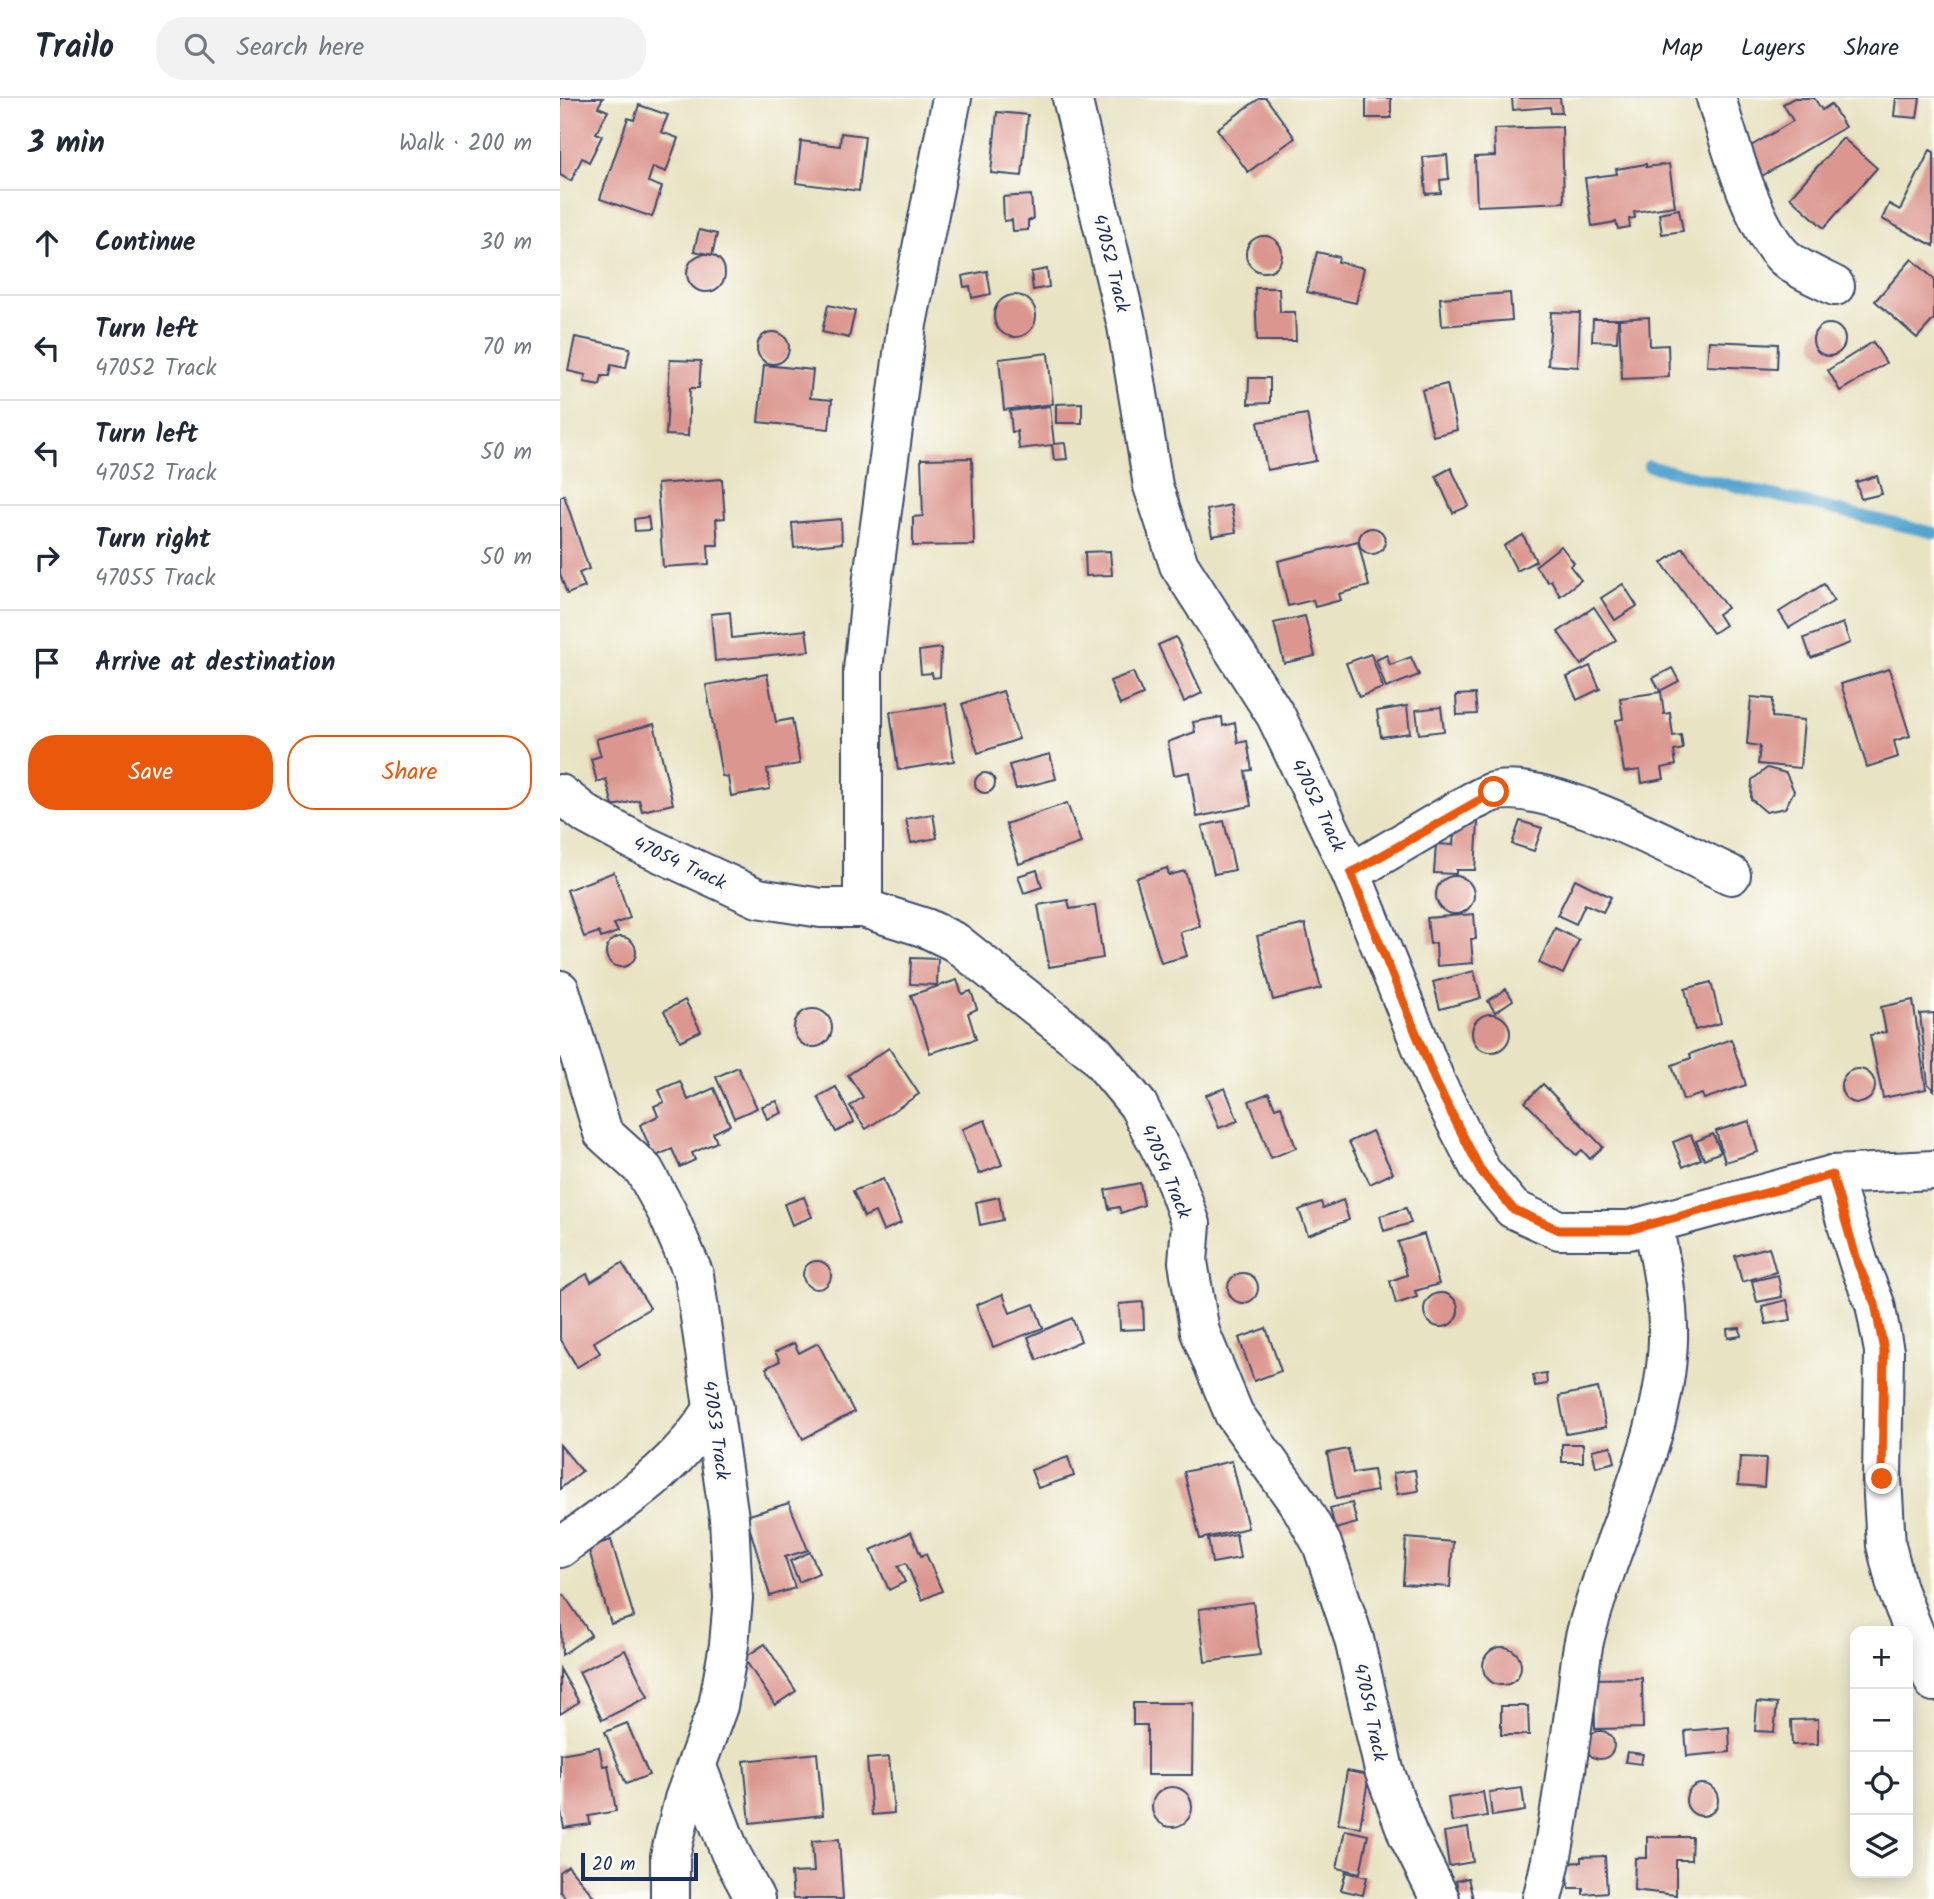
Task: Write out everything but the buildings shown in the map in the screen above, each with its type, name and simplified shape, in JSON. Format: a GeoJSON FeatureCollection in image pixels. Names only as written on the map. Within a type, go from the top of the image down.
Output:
{"type":"FeatureCollection","features":[{"type":"Feature","properties":{"kind":"street"},"geometry":{"type":"LineString","coordinates":[[863,908],[863,670],[872,585],[907,324],[952,98]]}},
{"type":"Feature","properties":{"kind":"street"},"geometry":{"type":"LineString","coordinates":[[1716,98],[1742,179],[1771,239],[1784,258],[1835,286]]}},
{"type":"Feature","properties":{"kind":"street","name":"47052 Track"},"geometry":{"type":"LineString","coordinates":[[1084,103],[1127,326],[1153,486],[1179,565],[1276,716],[1351,873],[1437,1085],[1481,1171],[1513,1209],[1559,1230],[1629,1230],[1832,1175],[1934,1170]]}},
{"type":"Feature","properties":{"kind":"street"},"geometry":{"type":"LineString","coordinates":[[1351,873],[1473,802],[1494,792],[1518,792],[1574,804],[1731,875]]}},
{"type":"Feature","properties":{"kind":"street","name":"47054 Track"},"geometry":{"type":"LineString","coordinates":[[560,794],[587,814],[639,843],[758,898],[821,908],[863,908],[926,928],[955,942],[1095,1053],[1138,1105],[1172,1171],[1191,1224],[1188,1262],[1200,1332],[1234,1414],[1301,1507],[1322,1544],[1354,1639],[1384,1770],[1408,1835],[1440,1899]]}},
{"type":"Feature","properties":{"kind":"street","name":"47053 Track"},"geometry":{"type":"LineString","coordinates":[[560,990],[603,1133],[644,1170],[667,1212],[694,1275],[729,1518],[733,1598],[718,1706],[684,1799],[670,1856],[670,1899]]}},
{"type":"Feature","properties":{"kind":"street"},"geometry":{"type":"LineString","coordinates":[[1832,1175],[1858,1264],[1875,1304],[1884,1351],[1882,1479],[1886,1545],[1897,1589],[1934,1682]]}},
{"type":"Feature","properties":{"kind":"street"},"geometry":{"type":"LineString","coordinates":[[1542,1899],[1552,1853],[1584,1640],[1601,1580],[1653,1429],[1661,1392],[1668,1342],[1666,1293],[1653,1224]]}},
{"type":"Feature","properties":{"kind":"street"},"geometry":{"type":"LineString","coordinates":[[560,1548],[673,1463],[698,1434],[714,1408]]}},
{"type":"Feature","properties":{"kind":"street"},"geometry":{"type":"LineString","coordinates":[[697,1767],[730,1852],[755,1899]]}},
{"type":"Feature","properties":{"kind":"waterway"},"geometry":{"type":"LineString","coordinates":[[1649,466],[1934,533]]}},
{"type":"Feature","properties":{"kind":"route"},"geometry":{"type":"LineString","coordinates":[[1494,792],[1351,873],[1437,1085],[1481,1171],[1513,1209],[1559,1230],[1629,1230],[1750,1195],[1832,1175],[1858,1264],[1875,1304],[1884,1351],[1882,1479]]}}]}
